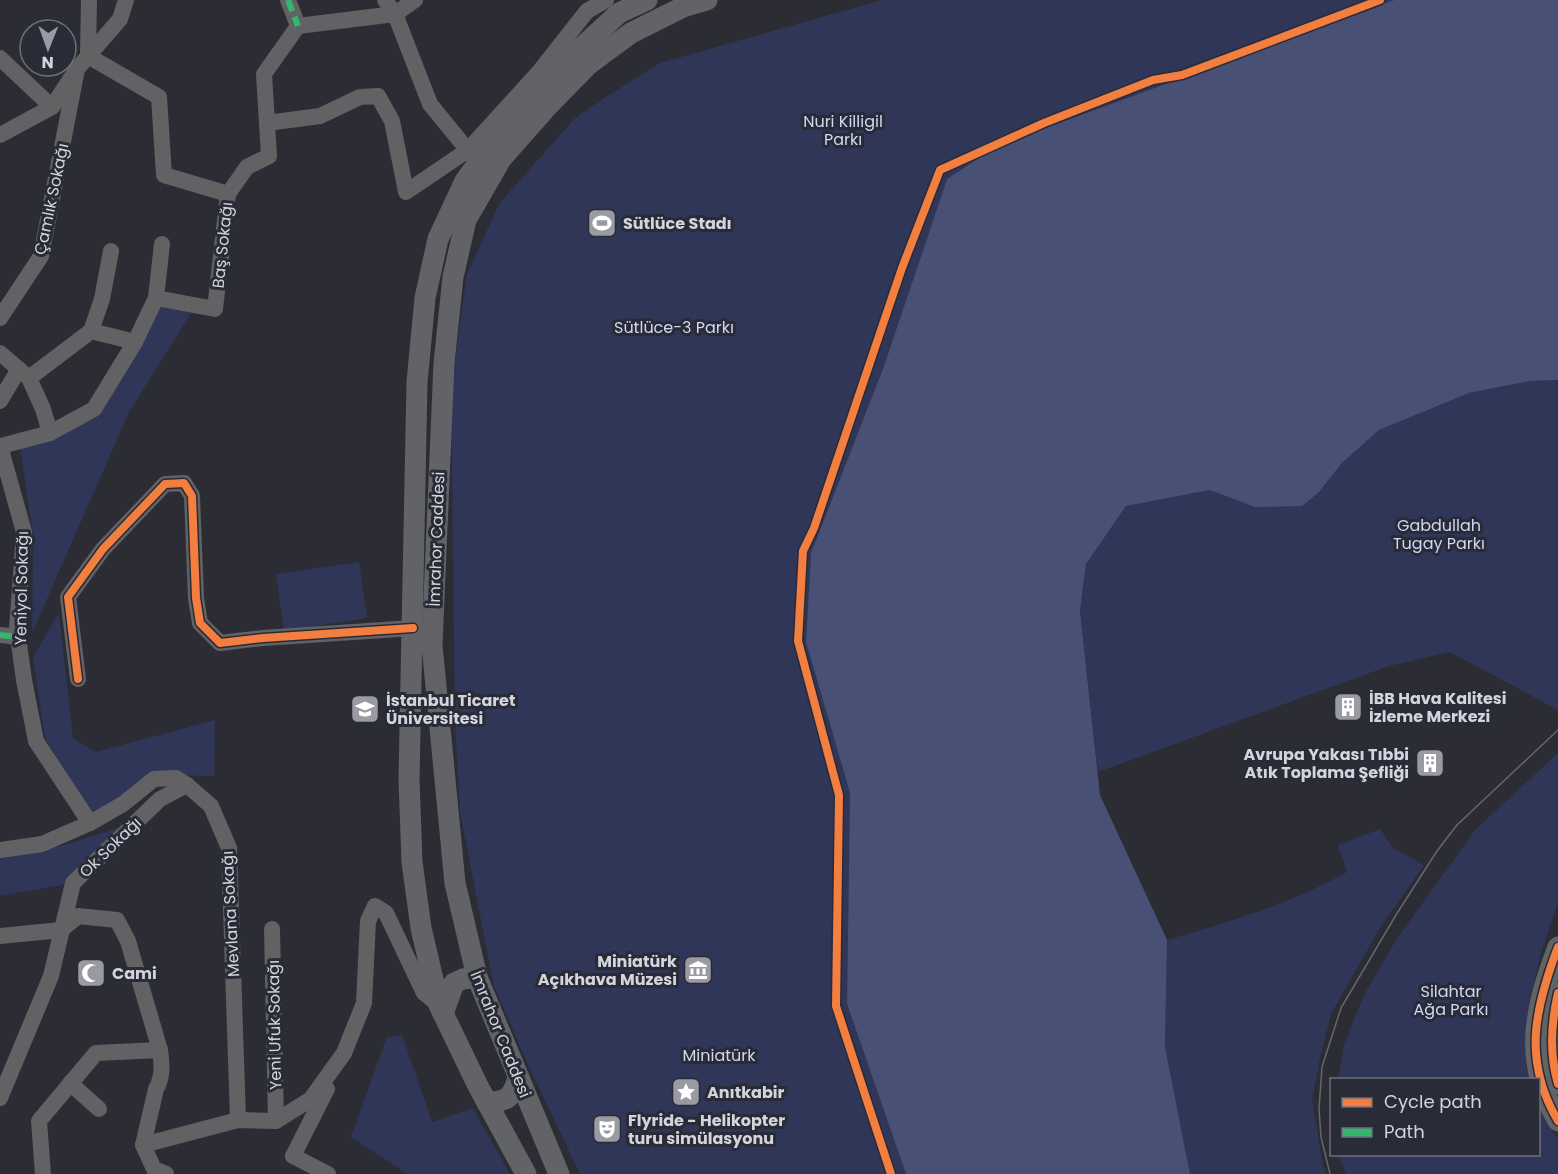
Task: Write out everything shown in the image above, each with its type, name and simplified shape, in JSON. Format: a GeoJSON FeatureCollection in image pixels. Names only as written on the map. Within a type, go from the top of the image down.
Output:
{"type":"FeatureCollection","features":[{"type":"Feature","properties":{"kind":"main road","name":"İmrahor Caddesi"},"geometry":{"type":"LineString","coordinates":[[559,1174],[477,977],[455,883],[432,645],[444,363],[453,277],[466,220],[501,159],[546,108],[589,64],[631,33],[683,7],[707,0]]}},
{"type":"Feature","properties":{"kind":"main road","name":"İmrahor Caddesi"},"geometry":{"type":"LineString","coordinates":[[526,1174],[487,1103],[441,1009],[421,928],[412,862],[409,780],[417,382],[425,298],[438,239],[465,181],[473,157],[496,139],[553,74],[619,13],[644,1]]}},
{"type":"Feature","properties":{"kind":"main road"},"geometry":{"type":"LineString","coordinates":[[644,1],[653,22]]}},
{"type":"Feature","properties":{"kind":"main road"},"geometry":{"type":"LineString","coordinates":[[411,695],[436,692]]}},
{"type":"Feature","properties":{"kind":"main road"},"geometry":{"type":"LineString","coordinates":[[1558,947],[1543,990],[1536,1029],[1538,1068],[1543,1091],[1558,1120]]}},
{"type":"Feature","properties":{"kind":"main road"},"geometry":{"type":"LineString","coordinates":[[441,1009],[454,984],[463,979],[477,977]]}},
{"type":"Feature","properties":{"kind":"main road"},"geometry":{"type":"LineString","coordinates":[[1558,993],[1552,1025],[1552,1043],[1554,1071],[1558,1084]]}},
{"type":"Feature","properties":{"kind":"main road"},"geometry":{"type":"LineString","coordinates":[[487,1103],[503,1101],[514,1093],[518,1078]]}},
{"type":"Feature","properties":{"kind":"street"},"geometry":{"type":"LineString","coordinates":[[88,56],[89,0]]}},
{"type":"Feature","properties":{"kind":"street"},"geometry":{"type":"LineString","coordinates":[[78,68],[120,19],[126,0]]}},
{"type":"Feature","properties":{"kind":"street"},"geometry":{"type":"LineString","coordinates":[[288,0],[298,27]]}},
{"type":"Feature","properties":{"kind":"street"},"geometry":{"type":"LineString","coordinates":[[88,56],[159,97],[164,175],[228,194],[247,167],[269,156],[264,74],[298,27],[415,0]]}},
{"type":"Feature","properties":{"kind":"street"},"geometry":{"type":"LineString","coordinates":[[267,123],[320,116],[360,97],[378,96],[392,122],[406,192],[473,157],[587,11],[606,0]]}},
{"type":"Feature","properties":{"kind":"street"},"geometry":{"type":"LineString","coordinates":[[390,7],[429,104],[473,157]]}},
{"type":"Feature","properties":{"kind":"street"},"geometry":{"type":"LineString","coordinates":[[0,58],[52,107]]}},
{"type":"Feature","properties":{"kind":"street"},"geometry":{"type":"LineString","coordinates":[[0,135],[52,107],[71,78]]}},
{"type":"Feature","properties":{"kind":"street","name":"Çamlık Sokağı"},"geometry":{"type":"LineString","coordinates":[[0,318],[41,256],[75,78]]}},
{"type":"Feature","properties":{"kind":"street","name":"Baş Sokağı"},"geometry":{"type":"LineString","coordinates":[[156,298],[215,309],[228,194]]}},
{"type":"Feature","properties":{"kind":"street"},"geometry":{"type":"LineString","coordinates":[[1,446],[50,433],[94,409],[135,342],[156,298],[162,244]]}},
{"type":"Feature","properties":{"kind":"street"},"geometry":{"type":"LineString","coordinates":[[0,401],[24,374],[91,331],[102,299],[111,251]]}},
{"type":"Feature","properties":{"kind":"street"},"geometry":{"type":"LineString","coordinates":[[91,331],[135,342]]}},
{"type":"Feature","properties":{"kind":"street"},"geometry":{"type":"LineString","coordinates":[[0,353],[24,374],[43,409],[50,433]]}},
{"type":"Feature","properties":{"kind":"street","name":"Yeniyol Sokağı"},"geometry":{"type":"LineString","coordinates":[[1,446],[24,532],[18,637],[36,741],[90,823]]}},
{"type":"Feature","properties":{"kind":"street"},"geometry":{"type":"LineString","coordinates":[[78,679],[68,597],[103,549],[165,484],[184,483],[192,496],[196,598],[200,623],[220,643],[413,628]]}},
{"type":"Feature","properties":{"kind":"street"},"geometry":{"type":"LineString","coordinates":[[0,635],[18,637]]}},
{"type":"Feature","properties":{"kind":"street","name":"Mevlana Sokağı"},"geometry":{"type":"LineString","coordinates":[[0,850],[42,844],[90,823],[123,804],[154,779],[176,778],[211,806],[229,848],[238,1120]]}},
{"type":"Feature","properties":{"kind":"street","name":"Ok Sokağı"},"geometry":{"type":"LineString","coordinates":[[0,1098],[51,976],[73,883],[160,799],[187,785]]}},
{"type":"Feature","properties":{"kind":"street"},"geometry":{"type":"LineString","coordinates":[[299,1174],[293,1156],[344,1053],[364,1003],[368,921],[375,906],[386,913],[424,993],[441,1009]]}},
{"type":"Feature","properties":{"kind":"street"},"geometry":{"type":"LineString","coordinates":[[0,936],[61,930],[78,916],[117,920],[128,941],[160,1050],[162,1064],[160,1082],[156,1089],[143,1145],[154,1169],[166,1174]]}},
{"type":"Feature","properties":{"kind":"street","name":"Yeni Ufuk Sokağı"},"geometry":{"type":"LineString","coordinates":[[272,929],[276,1121]]}},
{"type":"Feature","properties":{"kind":"street"},"geometry":{"type":"LineString","coordinates":[[43,1174],[39,1120],[96,1053],[160,1050]]}},
{"type":"Feature","properties":{"kind":"street"},"geometry":{"type":"LineString","coordinates":[[143,1145],[238,1120],[276,1121],[311,1099],[344,1053]]}},
{"type":"Feature","properties":{"kind":"street"},"geometry":{"type":"LineString","coordinates":[[70,1083],[99,1109]]}},
{"type":"Feature","properties":{"kind":"street"},"geometry":{"type":"LineString","coordinates":[[293,1156],[328,1174]]}},
{"type":"Feature","properties":{"kind":"green space","name":"Sütlüce-3 Parkı"},"geometry":{"type":"Polygon","coordinates":[[[882,0],[1394,0],[997,146],[947,179],[884,366],[811,553],[806,642],[850,793],[847,1004],[906,1174],[580,1174],[529,1067],[494,986],[460,813],[455,721],[451,389],[467,274],[499,204],[575,118],[606,97],[660,63],[882,0]]]}},
{"type":"Feature","properties":{"kind":"green space"},"geometry":{"type":"Polygon","coordinates":[[[160,301],[191,313],[129,412],[32,633],[33,536],[20,446],[94,412],[160,301]]]}},
{"type":"Feature","properties":{"kind":"green space","name":"Gabdullah Tugay Parkı"},"geometry":{"type":"Polygon","coordinates":[[[1558,380],[1558,710],[1450,652],[1389,666],[1098,772],[1080,611],[1087,561],[1126,506],[1210,490],[1255,507],[1319,492],[1342,463],[1379,430],[1469,393],[1530,381],[1558,380]]]}},
{"type":"Feature","properties":{"kind":"green space"},"geometry":{"type":"Polygon","coordinates":[[[359,562],[367,618],[284,631],[276,574],[359,562]]]}},
{"type":"Feature","properties":{"kind":"green space"},"geometry":{"type":"Polygon","coordinates":[[[59,613],[73,738],[96,752],[215,720],[214,776],[162,775],[93,817],[45,738],[33,657],[59,613]]]}},
{"type":"Feature","properties":{"kind":"green space","name":"Silahtar Ağa Parkı"},"geometry":{"type":"Polygon","coordinates":[[[1558,753],[1558,902],[1540,957],[1527,1017],[1526,1065],[1531,1078],[1338,1078],[1344,1045],[1363,997],[1396,940],[1475,830],[1558,753]]]}},
{"type":"Feature","properties":{"kind":"green space"},"geometry":{"type":"Polygon","coordinates":[[[156,816],[62,885],[0,896],[0,857],[64,845],[156,816]]]}},
{"type":"Feature","properties":{"kind":"green space"},"geometry":{"type":"Polygon","coordinates":[[[1380,829],[1392,847],[1424,865],[1380,928],[1331,1014],[1312,1100],[1326,1174],[1190,1174],[1165,1047],[1167,940],[1304,894],[1347,872],[1338,845],[1380,829]]]}},
{"type":"Feature","properties":{"kind":"green space"},"geometry":{"type":"Polygon","coordinates":[[[402,1035],[432,1122],[473,1108],[510,1174],[408,1174],[351,1137],[387,1037],[402,1035]]]}},
{"type":"Feature","properties":{"kind":"green space"},"geometry":{"type":"Polygon","coordinates":[[[1540,1106],[1543,1116],[1558,1139],[1558,1174],[1346,1174],[1339,1157],[1540,1156],[1540,1106]]]}},
{"type":"Feature","properties":{"kind":"shaded area"},"geometry":{"type":"Polygon","coordinates":[[[1394,0],[1558,0],[1558,380],[1530,381],[1469,393],[1379,430],[1342,463],[1319,492],[1302,506],[1255,507],[1210,490],[1126,506],[1086,564],[1080,611],[1100,795],[1167,940],[1165,1047],[1190,1174],[906,1174],[847,1004],[850,793],[806,642],[811,553],[884,366],[947,179],[997,146],[1394,0]]]}},
{"type":"Feature","properties":{"kind":"tram line"},"geometry":{"type":"LineString","coordinates":[[1330,1174],[1321,1137],[1319,1109],[1322,1067],[1341,1008],[1396,915],[1437,851],[1457,825],[1558,730]]}},
{"type":"Feature","properties":{"kind":"marked path"},"geometry":{"type":"LineString","coordinates":[[288,0],[298,26]]}},
{"type":"Feature","properties":{"kind":"marked path"},"geometry":{"type":"LineString","coordinates":[[0,635],[18,637]]}},
{"type":"Feature","properties":{"kind":"cycle path"},"geometry":{"type":"LineString","coordinates":[[891,1174],[836,1006],[839,795],[798,641],[803,551],[814,528],[902,268],[940,170],[1044,123],[1153,80],[1182,75],[1380,0]]}},
{"type":"Feature","properties":{"kind":"cycle path"},"geometry":{"type":"LineString","coordinates":[[78,679],[68,597],[103,549],[165,484],[184,483],[192,496],[196,598],[200,623],[220,643],[413,628]]}},
{"type":"Feature","properties":{"kind":"cycle path"},"geometry":{"type":"LineString","coordinates":[[1558,947],[1543,991],[1536,1034],[1536,1055],[1540,1077],[1547,1099],[1558,1121]]}},
{"type":"Feature","properties":{"kind":"cycle path"},"geometry":{"type":"LineString","coordinates":[[1558,993],[1552,1038],[1553,1061],[1558,1084]]}},
{"type":"Feature","properties":{"kind":"place","name":"Sütlüce Stadı"},"geometry":{"type":"Point","coordinates":[602,223]}},
{"type":"Feature","properties":{"kind":"place","name":"İBB Hava Kalitesi İzleme Merkezi"},"geometry":{"type":"Point","coordinates":[1348,707]}},
{"type":"Feature","properties":{"kind":"place","name":"İstanbul Ticaret Üniversitesi"},"geometry":{"type":"Point","coordinates":[365,709]}},
{"type":"Feature","properties":{"kind":"place","name":"Avrupa Yakası Tıbbi Atık Toplama Şefliği"},"geometry":{"type":"Point","coordinates":[1430,763]}},
{"type":"Feature","properties":{"kind":"place","name":"Miniatürk Açıkhava Müzesi"},"geometry":{"type":"Point","coordinates":[698,970]}},
{"type":"Feature","properties":{"kind":"place","name":"Cami"},"geometry":{"type":"Point","coordinates":[91,973]}},
{"type":"Feature","properties":{"kind":"place","name":"Anıtkabir"},"geometry":{"type":"Point","coordinates":[686,1092]}},
{"type":"Feature","properties":{"kind":"place","name":"Flyride - Helikopter turu simülasyonu"},"geometry":{"type":"Point","coordinates":[607,1129]}},
{"type":"Feature","properties":{"kind":"park label","name":"Nuri Killigil Parkı"},"geometry":{"type":"Point","coordinates":[843,130]}},
{"type":"Feature","properties":{"kind":"park label","name":"Miniatürk"},"geometry":{"type":"Point","coordinates":[719,1055]}}]}
